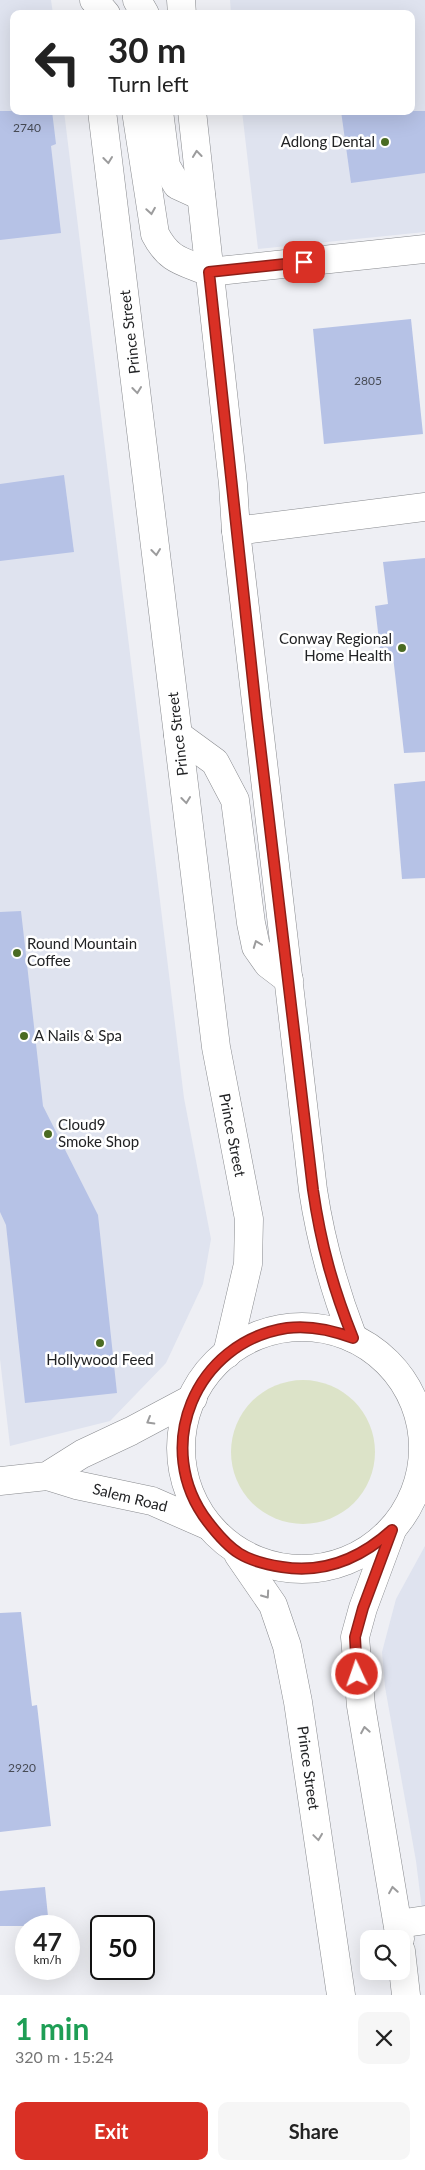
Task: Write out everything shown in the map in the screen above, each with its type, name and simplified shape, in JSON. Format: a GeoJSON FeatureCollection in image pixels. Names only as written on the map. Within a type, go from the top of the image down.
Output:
{"type":"FeatureCollection","features":[{"type":"Feature","properties":{"kind":"main road"},"geometry":{"type":"LineString","coordinates":[[94,0],[103,10]]}},
{"type":"Feature","properties":{"kind":"main road","name":"Prince Street"},"geometry":{"type":"LineString","coordinates":[[102,115],[216,1047],[248,1219],[248,1264],[227,1354]]}},
{"type":"Feature","properties":{"kind":"main road"},"geometry":{"type":"LineString","coordinates":[[137,115],[155,234],[164,250],[172,257],[209,272],[425,249]]}},
{"type":"Feature","properties":{"kind":"main road"},"geometry":{"type":"LineString","coordinates":[[160,115],[166,166],[177,185],[201,196]]}},
{"type":"Feature","properties":{"kind":"main road"},"geometry":{"type":"LineString","coordinates":[[192,115],[233,484],[236,531],[288,980],[320,1233],[334,1289],[353,1338]]}},
{"type":"Feature","properties":{"kind":"main road"},"geometry":{"type":"LineString","coordinates":[[236,531],[425,507]]}},
{"type":"Feature","properties":{"kind":"main road"},"geometry":{"type":"LineString","coordinates":[[178,735],[215,762],[235,800],[251,923],[256,947],[268,964],[288,980]]}},
{"type":"Feature","properties":{"kind":"main road"},"geometry":{"type":"LineString","coordinates":[[310,1327],[333,1331],[353,1338],[371,1348],[400,1377],[420,1418],[423,1440],[417,1502],[392,1530],[375,1545],[356,1557],[334,1565],[312,1569],[262,1564],[238,1554],[196,1507],[183,1465],[182,1442],[185,1419],[193,1398],[214,1366],[227,1354],[259,1335],[288,1328],[310,1327]]}},
{"type":"Feature","properties":{"kind":"main road"},"geometry":{"type":"LineString","coordinates":[[400,1377],[425,1388]]}},
{"type":"Feature","properties":{"kind":"main road","name":"Salem Road"},"geometry":{"type":"LineString","coordinates":[[47,1476],[82,1454],[131,1431],[193,1398]]}},
{"type":"Feature","properties":{"kind":"main road","name":"Salem Road"},"geometry":{"type":"LineString","coordinates":[[0,1481],[47,1476],[76,1485],[152,1501],[211,1526]]}},
{"type":"Feature","properties":{"kind":"main road"},"geometry":{"type":"LineString","coordinates":[[392,1530],[363,1608],[355,1637],[361,1706],[399,1930]]}},
{"type":"Feature","properties":{"kind":"main road","name":"Prince Street"},"geometry":{"type":"LineString","coordinates":[[238,1554],[273,1605],[287,1646],[298,1702],[341,1995]]}},
{"type":"Feature","properties":{"kind":"main road"},"geometry":{"type":"LineString","coordinates":[[410,1931],[425,1920]]}},
{"type":"Feature","properties":{"kind":"main road"},"geometry":{"type":"LineString","coordinates":[[404,1980],[406,1995]]}},
{"type":"Feature","properties":{"kind":"shaded area"},"geometry":{"type":"Polygon","coordinates":[[[0,0],[51,0],[52,10],[10,10],[10,115],[64,115],[184,1098],[211,1239],[203,1284],[166,1363],[110,1421],[10,1446],[0,1359],[0,0]]]}},
{"type":"Feature","properties":{"kind":"shaded area"},"geometry":{"type":"Polygon","coordinates":[[[230,0],[425,0],[425,232],[258,249],[242,115],[415,115],[415,10],[231,10],[230,0]]]}},
{"type":"Feature","properties":{"kind":"shaded area"},"geometry":{"type":"Polygon","coordinates":[[[425,1546],[425,1934],[416,1861],[385,1687],[382,1652],[396,1599],[425,1546]]]}},
{"type":"Feature","properties":{"kind":"green space"},"geometry":{"type":"Polygon","coordinates":[[[303,1380],[317,1381],[331,1386],[343,1392],[354,1401],[363,1412],[369,1424],[374,1438],[374,1466],[369,1480],[363,1492],[354,1503],[343,1512],[331,1518],[317,1523],[303,1524],[289,1523],[275,1518],[263,1512],[252,1503],[243,1492],[237,1480],[232,1466],[231,1452],[232,1438],[237,1424],[243,1412],[252,1401],[263,1392],[275,1386],[289,1381],[303,1380]]]}},
{"type":"Feature","properties":{"kind":"building"},"geometry":{"type":"Polygon","coordinates":[[[0,111],[10,111],[10,115],[52,115],[56,144],[51,146],[61,233],[0,240],[0,111]]]}},
{"type":"Feature","properties":{"kind":"building","name":"Adlong Dental"},"geometry":{"type":"Polygon","coordinates":[[[415,111],[425,111],[425,173],[351,183],[342,115],[415,115],[415,111]]]}},
{"type":"Feature","properties":{"kind":"building"},"geometry":{"type":"Polygon","coordinates":[[[411,319],[423,434],[324,444],[313,329],[411,319]]]}},
{"type":"Feature","properties":{"kind":"building"},"geometry":{"type":"Polygon","coordinates":[[[64,475],[74,552],[0,561],[0,484],[64,475]]]}},
{"type":"Feature","properties":{"kind":"building","name":"Conway Regional Home Health"},"geometry":{"type":"Polygon","coordinates":[[[425,558],[425,752],[404,753],[393,656],[381,658],[375,606],[388,604],[383,562],[425,558]]]}},
{"type":"Feature","properties":{"kind":"building"},"geometry":{"type":"Polygon","coordinates":[[[425,781],[425,878],[402,879],[394,784],[425,781]]]}},
{"type":"Feature","properties":{"kind":"building"},"geometry":{"type":"Polygon","coordinates":[[[21,911],[43,1106],[98,1215],[117,1393],[25,1403],[6,1225],[0,1212],[0,912],[21,911]]]}},
{"type":"Feature","properties":{"kind":"building"},"geometry":{"type":"Polygon","coordinates":[[[21,1612],[32,1706],[37,1705],[51,1826],[0,1832],[0,1613],[21,1612]]]}},
{"type":"Feature","properties":{"kind":"building"},"geometry":{"type":"Polygon","coordinates":[[[45,1887],[48,1915],[15,1915],[15,1926],[0,1926],[0,1891],[45,1887]]]}},
{"type":"Feature","properties":{"kind":"place","name":"Adlong Dental"},"geometry":{"type":"Point","coordinates":[385,142]}},
{"type":"Feature","properties":{"kind":"place","name":"Conway Regional Home Health"},"geometry":{"type":"Point","coordinates":[402,648]}},
{"type":"Feature","properties":{"kind":"place","name":"Round Mountain Coffee"},"geometry":{"type":"Point","coordinates":[17,953]}},
{"type":"Feature","properties":{"kind":"place","name":"A Nails & Spa"},"geometry":{"type":"Point","coordinates":[24,1036]}},
{"type":"Feature","properties":{"kind":"place","name":"Cloud9 Smoke Shop"},"geometry":{"type":"Point","coordinates":[48,1134]}},
{"type":"Feature","properties":{"kind":"place","name":"Hollywood Feed"},"geometry":{"type":"Point","coordinates":[100,1343]}},
{"type":"Feature","properties":{"kind":"route"},"geometry":{"type":"LineString","coordinates":[[304,262],[209,272],[257,719],[313,1190],[320,1233],[334,1289],[353,1338],[333,1331],[310,1327],[266,1332],[245,1341],[214,1366],[198,1388],[185,1419],[182,1442],[183,1465],[188,1487],[196,1507],[222,1540],[238,1554],[262,1564],[312,1569],[334,1565],[356,1557],[375,1545],[392,1530],[363,1608],[355,1637],[357,1674]]}}]}
